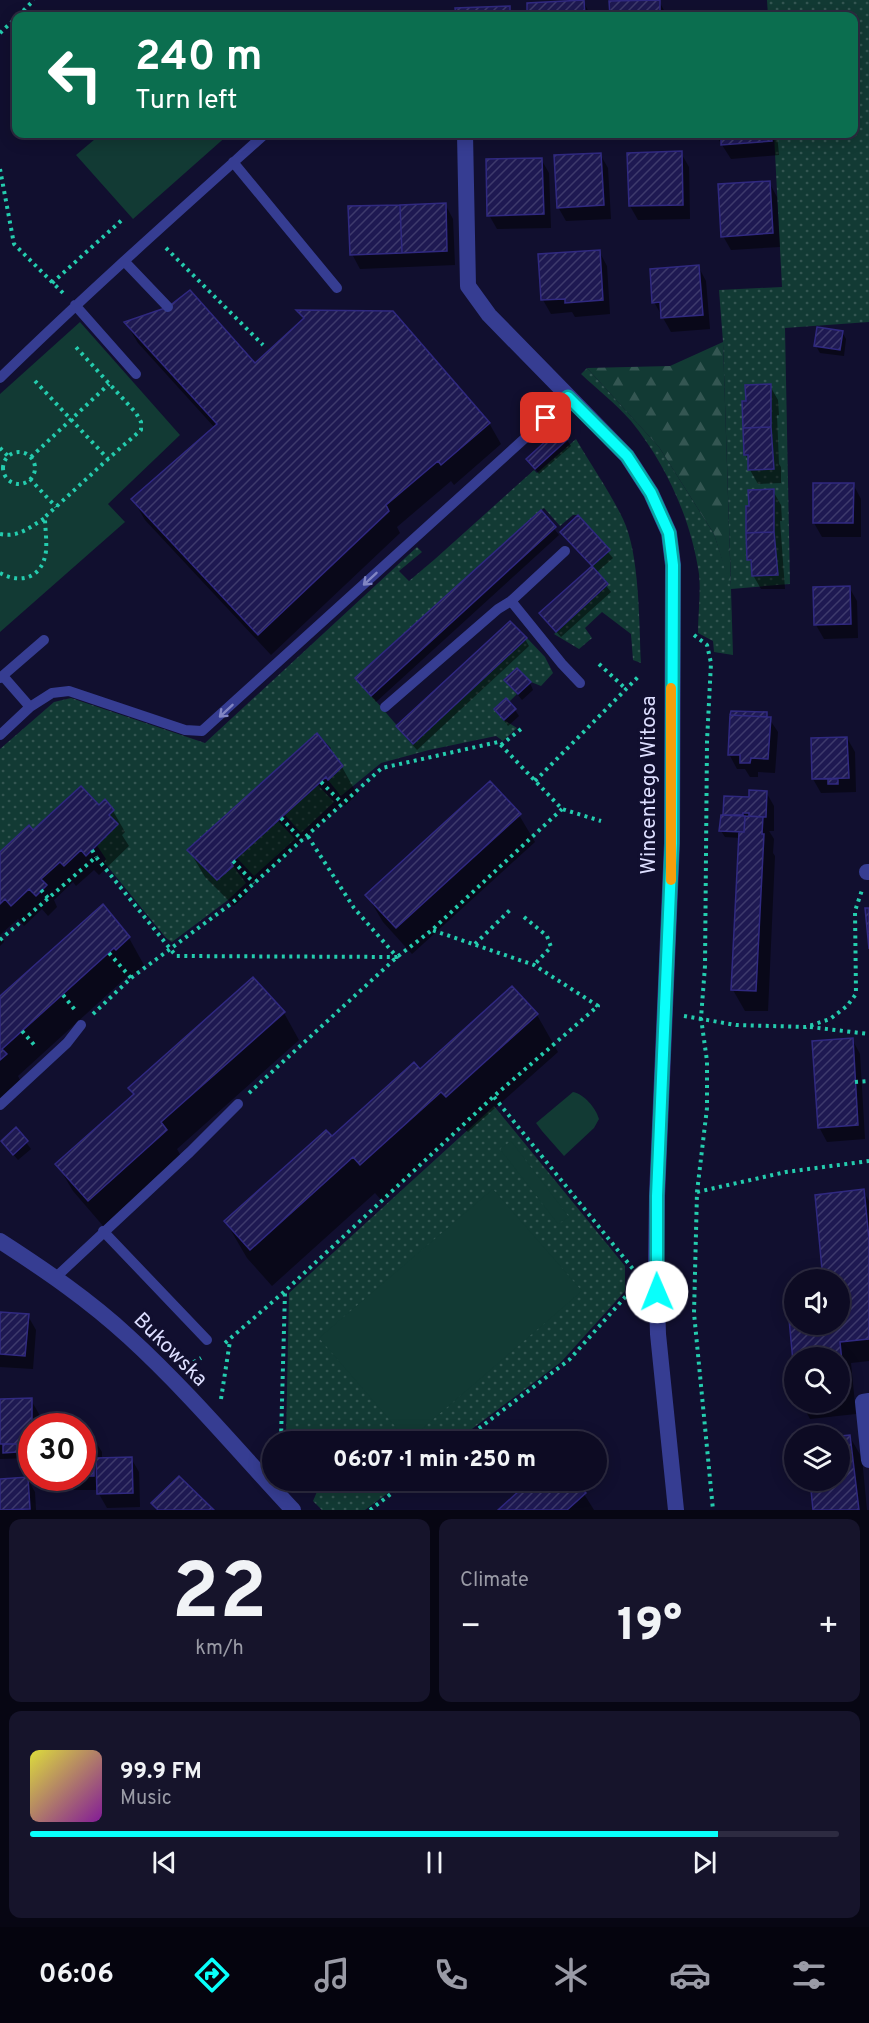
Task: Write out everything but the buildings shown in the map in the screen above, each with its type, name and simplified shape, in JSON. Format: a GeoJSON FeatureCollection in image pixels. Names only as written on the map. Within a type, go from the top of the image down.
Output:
{"type":"FeatureCollection","features":[{"type":"Feature","properties":{"kind":"street","name":"Wincentego Witosa"},"geometry":{"type":"LineString","coordinates":[[465,138],[468,286],[489,315],[627,456],[651,493],[669,533],[673,565],[672,843],[657,1196],[656,1271],[658,1334],[676,1510]]}},
{"type":"Feature","properties":{"kind":"street","name":"Bukowska"},"geometry":{"type":"LineString","coordinates":[[0,1241],[56,1277],[129,1337],[179,1387],[292,1510]]}},
{"type":"Feature","properties":{"kind":"street"},"geometry":{"type":"LineString","coordinates":[[869,1401],[863,1402],[869,1460]]}},
{"type":"Feature","properties":{"kind":"lane"},"geometry":{"type":"LineString","coordinates":[[0,378],[75,305],[260,138]]}},
{"type":"Feature","properties":{"kind":"lane"},"geometry":{"type":"LineString","coordinates":[[233,162],[337,288]]}},
{"type":"Feature","properties":{"kind":"lane"},"geometry":{"type":"LineString","coordinates":[[125,262],[168,307]]}},
{"type":"Feature","properties":{"kind":"lane"},"geometry":{"type":"LineString","coordinates":[[75,305],[136,375]]}},
{"type":"Feature","properties":{"kind":"lane"},"geometry":{"type":"LineString","coordinates":[[0,735],[30,707],[51,693],[69,691],[185,730],[202,731],[568,397]]}},
{"type":"Feature","properties":{"kind":"lane"},"geometry":{"type":"LineString","coordinates":[[385,707],[498,609],[511,601],[565,551]]}},
{"type":"Feature","properties":{"kind":"lane"},"geometry":{"type":"LineString","coordinates":[[511,601],[580,683]]}},
{"type":"Feature","properties":{"kind":"lane"},"geometry":{"type":"LineString","coordinates":[[30,707],[1,677],[44,640]]}},
{"type":"Feature","properties":{"kind":"lane"},"geometry":{"type":"LineString","coordinates":[[0,1105],[67,1042],[81,1025]]}},
{"type":"Feature","properties":{"kind":"lane"},"geometry":{"type":"LineString","coordinates":[[56,1277],[238,1104]]}},
{"type":"Feature","properties":{"kind":"lane"},"geometry":{"type":"LineString","coordinates":[[103,1232],[207,1340]]}},
{"type":"Feature","properties":{"kind":"path"},"geometry":{"type":"LineString","coordinates":[[22,12],[34,0]]}},
{"type":"Feature","properties":{"kind":"path"},"geometry":{"type":"LineString","coordinates":[[0,33],[12,22]]}},
{"type":"Feature","properties":{"kind":"path"},"geometry":{"type":"LineString","coordinates":[[0,169],[14,244],[75,305]]}},
{"type":"Feature","properties":{"kind":"path"},"geometry":{"type":"LineString","coordinates":[[52,283],[124,218]]}},
{"type":"Feature","properties":{"kind":"path"},"geometry":{"type":"LineString","coordinates":[[154,235],[263,345]]}},
{"type":"Feature","properties":{"kind":"path"},"geometry":{"type":"LineString","coordinates":[[0,534],[20,533],[45,517],[141,430],[141,422],[136,413],[74,345]]}},
{"type":"Feature","properties":{"kind":"path"},"geometry":{"type":"LineString","coordinates":[[35,381],[108,459]]}},
{"type":"Feature","properties":{"kind":"path"},"geometry":{"type":"LineString","coordinates":[[31,457],[110,384]]}},
{"type":"Feature","properties":{"kind":"path"},"geometry":{"type":"LineString","coordinates":[[0,448],[8,456]]}},
{"type":"Feature","properties":{"kind":"path"},"geometry":{"type":"LineString","coordinates":[[22,452],[31,457],[35,466],[33,476],[25,483],[9,481],[5,476],[3,466],[8,456],[22,452]]}},
{"type":"Feature","properties":{"kind":"path"},"geometry":{"type":"LineString","coordinates":[[30,479],[56,507]]}},
{"type":"Feature","properties":{"kind":"path"},"geometry":{"type":"LineString","coordinates":[[0,573],[23,579],[35,573],[42,566],[46,550],[45,517]]}},
{"type":"Feature","properties":{"kind":"path"},"geometry":{"type":"LineString","coordinates":[[599,664],[626,689]]}},
{"type":"Feature","properties":{"kind":"path"},"geometry":{"type":"LineString","coordinates":[[536,781],[639,676]]}},
{"type":"Feature","properties":{"kind":"path"},"geometry":{"type":"LineString","coordinates":[[501,745],[521,729]]}},
{"type":"Feature","properties":{"kind":"path"},"geometry":{"type":"LineString","coordinates":[[81,1025],[132,978],[232,903],[382,768],[498,742],[562,809],[601,821]]}},
{"type":"Feature","properties":{"kind":"path"},"geometry":{"type":"LineString","coordinates":[[321,782],[342,804]]}},
{"type":"Feature","properties":{"kind":"path"},"geometry":{"type":"LineString","coordinates":[[238,1104],[397,957],[432,930],[562,809]]}},
{"type":"Feature","properties":{"kind":"path"},"geometry":{"type":"LineString","coordinates":[[281,818],[302,840]]}},
{"type":"Feature","properties":{"kind":"path"},"geometry":{"type":"LineString","coordinates":[[307,835],[354,908],[397,957]]}},
{"type":"Feature","properties":{"kind":"path"},"geometry":{"type":"LineString","coordinates":[[92,850],[176,956],[397,957]]}},
{"type":"Feature","properties":{"kind":"path"},"geometry":{"type":"LineString","coordinates":[[0,940],[96,857]]}},
{"type":"Feature","properties":{"kind":"path"},"geometry":{"type":"LineString","coordinates":[[233,861],[254,883]]}},
{"type":"Feature","properties":{"kind":"path"},"geometry":{"type":"LineString","coordinates":[[807,1027],[830,1019],[847,1006],[856,994],[855,911],[868,872]]}},
{"type":"Feature","properties":{"kind":"path"},"geometry":{"type":"LineString","coordinates":[[41,890],[48,898]]}},
{"type":"Feature","properties":{"kind":"path"},"geometry":{"type":"LineString","coordinates":[[475,944],[510,910]]}},
{"type":"Feature","properties":{"kind":"path"},"geometry":{"type":"LineString","coordinates":[[524,917],[547,936],[551,947],[534,965]]}},
{"type":"Feature","properties":{"kind":"path"},"geometry":{"type":"LineString","coordinates":[[222,1345],[285,1291],[494,1097],[598,1006],[534,965],[432,930]]}},
{"type":"Feature","properties":{"kind":"path"},"geometry":{"type":"LineString","coordinates":[[109,953],[132,978]]}},
{"type":"Feature","properties":{"kind":"path"},"geometry":{"type":"LineString","coordinates":[[666,1011],[736,1025],[807,1027],[869,1034]]}},
{"type":"Feature","properties":{"kind":"path"},"geometry":{"type":"LineString","coordinates":[[700,1018],[706,1061],[706,1108],[697,1192],[694,1313],[713,1510]]}},
{"type":"Feature","properties":{"kind":"path"},"geometry":{"type":"LineString","coordinates":[[855,1082],[869,1082]]}},
{"type":"Feature","properties":{"kind":"path"},"geometry":{"type":"LineString","coordinates":[[494,1097],[633,1269]]}},
{"type":"Feature","properties":{"kind":"path"},"geometry":{"type":"LineString","coordinates":[[697,1192],[786,1172],[869,1161]]}},
{"type":"Feature","properties":{"kind":"path"},"geometry":{"type":"LineString","coordinates":[[475,1431],[569,1360],[631,1289]]}},
{"type":"Feature","properties":{"kind":"path"},"geometry":{"type":"LineString","coordinates":[[281,1431],[285,1291]]}},
{"type":"Feature","properties":{"kind":"path"},"geometry":{"type":"LineString","coordinates":[[220,1407],[230,1340]]}},
{"type":"Feature","properties":{"kind":"path"},"geometry":{"type":"LineString","coordinates":[[181,1370],[206,1355]]}},
{"type":"Feature","properties":{"kind":"path"},"geometry":{"type":"LineString","coordinates":[[370,1510],[395,1491]]}},
{"type":"Feature","properties":{"kind":"green space"},"geometry":{"type":"Polygon","coordinates":[[[767,0],[869,0],[869,322],[785,328],[790,584],[731,589],[733,655],[714,652],[713,641],[698,633],[700,581],[695,553],[683,513],[666,474],[631,421],[581,374],[587,368],[659,447],[714,534],[731,586],[723,342],[719,290],[782,287],[774,138],[858,138],[858,12],[768,12],[767,0]]]}},
{"type":"Feature","properties":{"kind":"green space"},"geometry":{"type":"Polygon","coordinates":[[[96,138],[224,138],[133,219],[76,155],[96,138]]]}},
{"type":"Feature","properties":{"kind":"green space"},"geometry":{"type":"Polygon","coordinates":[[[80,322],[180,435],[108,504],[125,522],[0,632],[0,394],[80,322]]]}},
{"type":"Feature","properties":{"kind":"green space"},"geometry":{"type":"Polygon","coordinates":[[[723,342],[731,589],[714,534],[659,447],[587,368],[670,366],[723,342]]]}},
{"type":"Feature","properties":{"kind":"green space"},"geometry":{"type":"Polygon","coordinates":[[[576,439],[612,499],[629,534],[638,590],[641,663],[633,660],[631,634],[602,612],[585,628],[592,638],[579,649],[554,634],[608,585],[592,566],[610,550],[578,515],[573,515],[560,526],[544,508],[356,678],[413,744],[527,638],[545,657],[553,673],[541,686],[531,682],[517,668],[504,680],[517,694],[509,702],[505,698],[494,710],[517,728],[503,741],[496,736],[381,763],[341,796],[328,780],[331,748],[317,734],[188,850],[217,880],[233,866],[246,883],[228,900],[172,942],[166,938],[104,862],[106,859],[96,844],[109,815],[114,810],[105,800],[99,805],[81,786],[33,830],[29,826],[0,852],[0,749],[54,702],[71,698],[205,743],[417,547],[422,552],[399,571],[409,581],[534,470],[537,473],[576,439]]]}},
{"type":"Feature","properties":{"kind":"green space"},"geometry":{"type":"Polygon","coordinates":[[[318,785],[334,802],[301,833],[285,815],[318,785]]]}},
{"type":"Feature","properties":{"kind":"green space"},"geometry":{"type":"Polygon","coordinates":[[[278,821],[295,839],[254,876],[237,858],[278,821]]]}},
{"type":"Feature","properties":{"kind":"green space"},"geometry":{"type":"Polygon","coordinates":[[[573,1092],[589,1102],[599,1119],[594,1128],[564,1156],[536,1123],[573,1092]]]}},
{"type":"Feature","properties":{"kind":"green space"},"geometry":{"type":"Polygon","coordinates":[[[494,1106],[625,1266],[625,1291],[561,1362],[469,1431],[286,1431],[289,1293],[494,1106]]]}},
{"type":"Feature","properties":{"kind":"green space"},"geometry":{"type":"Polygon","coordinates":[[[511,1141],[569,1217],[558,1224],[500,1149],[511,1141]]]}},
{"type":"Feature","properties":{"kind":"green space"},"geometry":{"type":"Polygon","coordinates":[[[493,1189],[582,1291],[420,1431],[399,1431],[319,1338],[493,1189]]]}},
{"type":"Feature","properties":{"kind":"green space"},"geometry":{"type":"Polygon","coordinates":[[[317,1491],[391,1491],[365,1510],[322,1510],[313,1501],[317,1491]]]}},
{"type":"Feature","properties":{"kind":"slow traffic"},"geometry":{"type":"LineString","coordinates":[[671,688],[671,880]]}},
{"type":"Feature","properties":{"kind":"route"},"geometry":{"type":"LineString","coordinates":[[546,418],[568,397],[627,456],[651,493],[669,533],[673,565],[672,843],[657,1196],[657,1292]]}}]}
